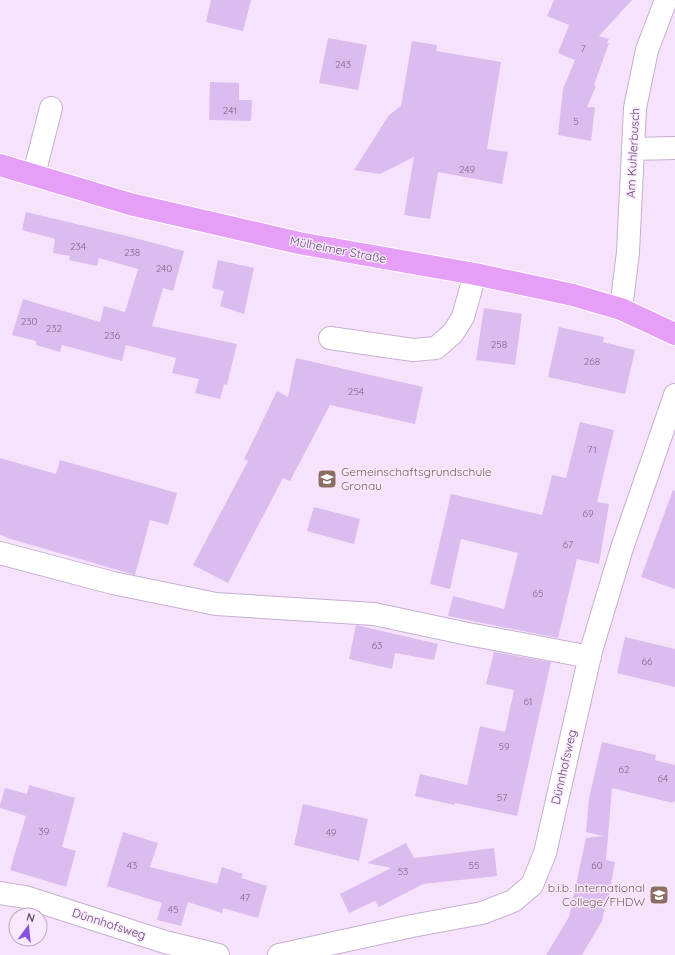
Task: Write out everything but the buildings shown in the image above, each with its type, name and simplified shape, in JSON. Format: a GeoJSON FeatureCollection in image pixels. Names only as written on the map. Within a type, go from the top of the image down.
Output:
{"type":"FeatureCollection","features":[{"type":"Feature","properties":{"kind":"main road","name":"Mülheimer Straße"},"geometry":{"type":"LineString","coordinates":[[0,165],[130,204],[298,243],[475,274],[573,295],[621,309],[675,334]]}},
{"type":"Feature","properties":{"kind":"street","name":"Am Kuhlerbusch"},"geometry":{"type":"LineString","coordinates":[[621,309],[628,252],[635,108],[647,50],[666,0]]}},
{"type":"Feature","properties":{"kind":"street"},"geometry":{"type":"LineString","coordinates":[[34,174],[51,108]]}},
{"type":"Feature","properties":{"kind":"street"},"geometry":{"type":"LineString","coordinates":[[633,149],[675,148]]}},
{"type":"Feature","properties":{"kind":"street"},"geometry":{"type":"LineString","coordinates":[[330,338],[414,350],[436,348],[453,333],[463,317],[475,274]]}},
{"type":"Feature","properties":{"kind":"street","name":"Dünnhofsweg"},"geometry":{"type":"LineString","coordinates":[[279,955],[412,926],[482,913],[513,901],[532,885],[544,853],[590,657],[622,548],[675,395]]}},
{"type":"Feature","properties":{"kind":"street"},"geometry":{"type":"LineString","coordinates":[[0,553],[114,583],[216,604],[374,614],[468,634],[590,657]]}},
{"type":"Feature","properties":{"kind":"street","name":"Dünnhofsweg"},"geometry":{"type":"LineString","coordinates":[[0,893],[25,897],[165,942],[218,955]]}},
{"type":"Feature","properties":{"kind":"place","name":"Gemeinschaftsgrundschule Gronau"},"geometry":{"type":"Point","coordinates":[327,479]}},
{"type":"Feature","properties":{"kind":"place","name":"b.i.b. International College/FHDW"},"geometry":{"type":"Point","coordinates":[659,895]}}]}
